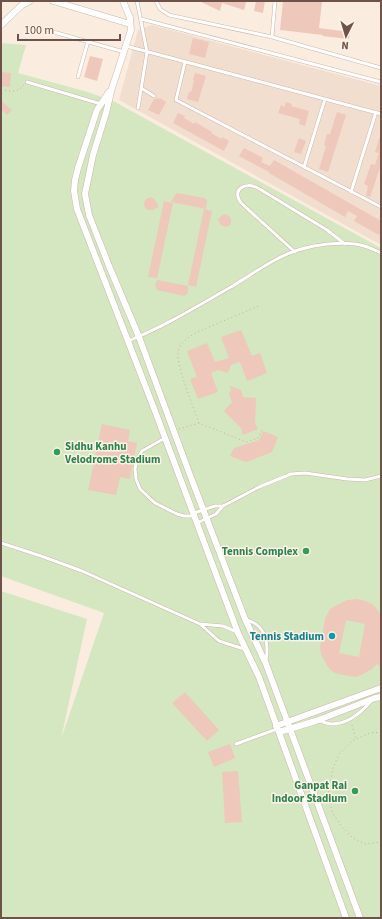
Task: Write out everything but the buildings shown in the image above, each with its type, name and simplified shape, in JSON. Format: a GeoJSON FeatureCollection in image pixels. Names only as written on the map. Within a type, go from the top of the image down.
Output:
{"type":"FeatureCollection","features":[{"type":"Feature","properties":{"kind":"street"},"geometry":{"type":"LineString","coordinates":[[1,25],[22,5],[30,1]]}},
{"type":"Feature","properties":{"kind":"street"},"geometry":{"type":"LineString","coordinates":[[53,1],[130,24]]}},
{"type":"Feature","properties":{"kind":"street"},"geometry":{"type":"LineString","coordinates":[[123,1],[130,18],[131,30],[112,88],[93,155],[85,194],[88,214],[139,337],[245,619],[266,664],[360,918]]}},
{"type":"Feature","properties":{"kind":"street"},"geometry":{"type":"LineString","coordinates":[[112,88],[97,110],[82,155],[75,180],[74,191],[77,209],[238,633],[259,677],[346,918]]}},
{"type":"Feature","properties":{"kind":"street"},"geometry":{"type":"LineString","coordinates":[[277,729],[287,722],[381,688]]}},
{"type":"Feature","properties":{"kind":"street"},"geometry":{"type":"LineString","coordinates":[[277,729],[290,729],[316,721],[378,697]]}},
{"type":"Feature","properties":{"kind":"lane"},"geometry":{"type":"LineString","coordinates":[[138,1],[147,52],[138,108]]}},
{"type":"Feature","properties":{"kind":"lane"},"geometry":{"type":"LineString","coordinates":[[156,1],[160,9],[169,14],[272,37],[381,68]]}},
{"type":"Feature","properties":{"kind":"lane"},"geometry":{"type":"LineString","coordinates":[[272,37],[275,1]]}},
{"type":"Feature","properties":{"kind":"lane"},"geometry":{"type":"LineString","coordinates":[[141,19],[381,82]]}},
{"type":"Feature","properties":{"kind":"lane"},"geometry":{"type":"LineString","coordinates":[[50,31],[88,41],[147,52],[381,114]]}},
{"type":"Feature","properties":{"kind":"lane"},"geometry":{"type":"LineString","coordinates":[[78,77],[88,41]]}},
{"type":"Feature","properties":{"kind":"lane"},"geometry":{"type":"LineString","coordinates":[[185,62],[176,100],[381,208]]}},
{"type":"Feature","properties":{"kind":"lane"},"geometry":{"type":"LineString","coordinates":[[27,82],[101,104]]}},
{"type":"Feature","properties":{"kind":"lane"},"geometry":{"type":"LineString","coordinates":[[141,88],[154,96]]}},
{"type":"Feature","properties":{"kind":"lane"},"geometry":{"type":"LineString","coordinates":[[304,167],[325,99]]}},
{"type":"Feature","properties":{"kind":"lane"},"geometry":{"type":"LineString","coordinates":[[351,192],[376,112]]}},
{"type":"Feature","properties":{"kind":"lane"},"geometry":{"type":"LineString","coordinates":[[295,252],[241,203],[237,194],[239,189],[249,185],[258,188],[328,230],[345,244]]}},
{"type":"Feature","properties":{"kind":"lane"},"geometry":{"type":"LineString","coordinates":[[128,341],[166,324],[276,260],[295,252],[321,245],[356,244],[381,253]]}},
{"type":"Feature","properties":{"kind":"lane"},"geometry":{"type":"LineString","coordinates":[[165,438],[142,451],[136,459],[136,479],[140,489],[155,503],[184,516],[215,506],[223,506]]}},
{"type":"Feature","properties":{"kind":"lane"},"geometry":{"type":"LineString","coordinates":[[197,522],[216,514],[223,506],[259,487],[292,474],[305,473],[365,480],[381,476]]}},
{"type":"Feature","properties":{"kind":"lane"},"geometry":{"type":"LineString","coordinates":[[1,543],[82,571],[200,624],[219,640],[246,650]]}},
{"type":"Feature","properties":{"kind":"lane"},"geometry":{"type":"LineString","coordinates":[[245,619],[261,628],[265,635],[267,648],[266,664]]}},
{"type":"Feature","properties":{"kind":"lane"},"geometry":{"type":"LineString","coordinates":[[200,624],[223,626],[238,633]]}},
{"type":"Feature","properties":{"kind":"lane"},"geometry":{"type":"LineString","coordinates":[[252,635],[261,628]]}},
{"type":"Feature","properties":{"kind":"lane"},"geometry":{"type":"LineString","coordinates":[[316,721],[332,724],[350,719],[364,710],[378,697]]}},
{"type":"Feature","properties":{"kind":"lane"},"geometry":{"type":"LineString","coordinates":[[236,744],[277,729]]}},
{"type":"Feature","properties":{"kind":"path"},"geometry":{"type":"LineString","coordinates":[[1,90],[17,91],[23,88],[27,82]]}},
{"type":"Feature","properties":{"kind":"path"},"geometry":{"type":"LineString","coordinates":[[199,423],[179,363],[178,352],[182,343],[188,337],[197,332],[259,306]]}},
{"type":"Feature","properties":{"kind":"path"},"geometry":{"type":"LineString","coordinates":[[174,431],[199,423],[246,442],[258,438],[262,429]]}},
{"type":"Feature","properties":{"kind":"path"},"geometry":{"type":"LineString","coordinates":[[350,719],[356,739]]}},
{"type":"Feature","properties":{"kind":"path"},"geometry":{"type":"LineString","coordinates":[[381,732],[370,733],[352,741],[339,754],[333,768],[328,795],[332,812],[342,827],[354,838],[365,844],[381,842]]}},
{"type":"Feature","properties":{"kind":"shaded area"},"geometry":{"type":"Polygon","coordinates":[[[152,25],[381,86],[381,245],[119,100],[138,30],[152,25]]]}},
{"type":"Feature","properties":{"kind":"green space"},"geometry":{"type":"Polygon","coordinates":[[[1,43],[26,45],[18,73],[88,92],[115,102],[381,248],[381,918],[1,918],[1,591],[87,619],[61,739],[104,613],[1,576],[1,43]]]}},
{"type":"Feature","properties":{"kind":"place","name":"Sidhu Kanhu Velodrome Stadium"},"geometry":{"type":"Point","coordinates":[57,452]}},
{"type":"Feature","properties":{"kind":"place","name":"Tennis Complex"},"geometry":{"type":"Point","coordinates":[306,551]}},
{"type":"Feature","properties":{"kind":"place","name":"Tennis Stadium"},"geometry":{"type":"Point","coordinates":[332,636]}},
{"type":"Feature","properties":{"kind":"place","name":"Ganpat Rai Indoor Stadium"},"geometry":{"type":"Point","coordinates":[355,791]}}]}
